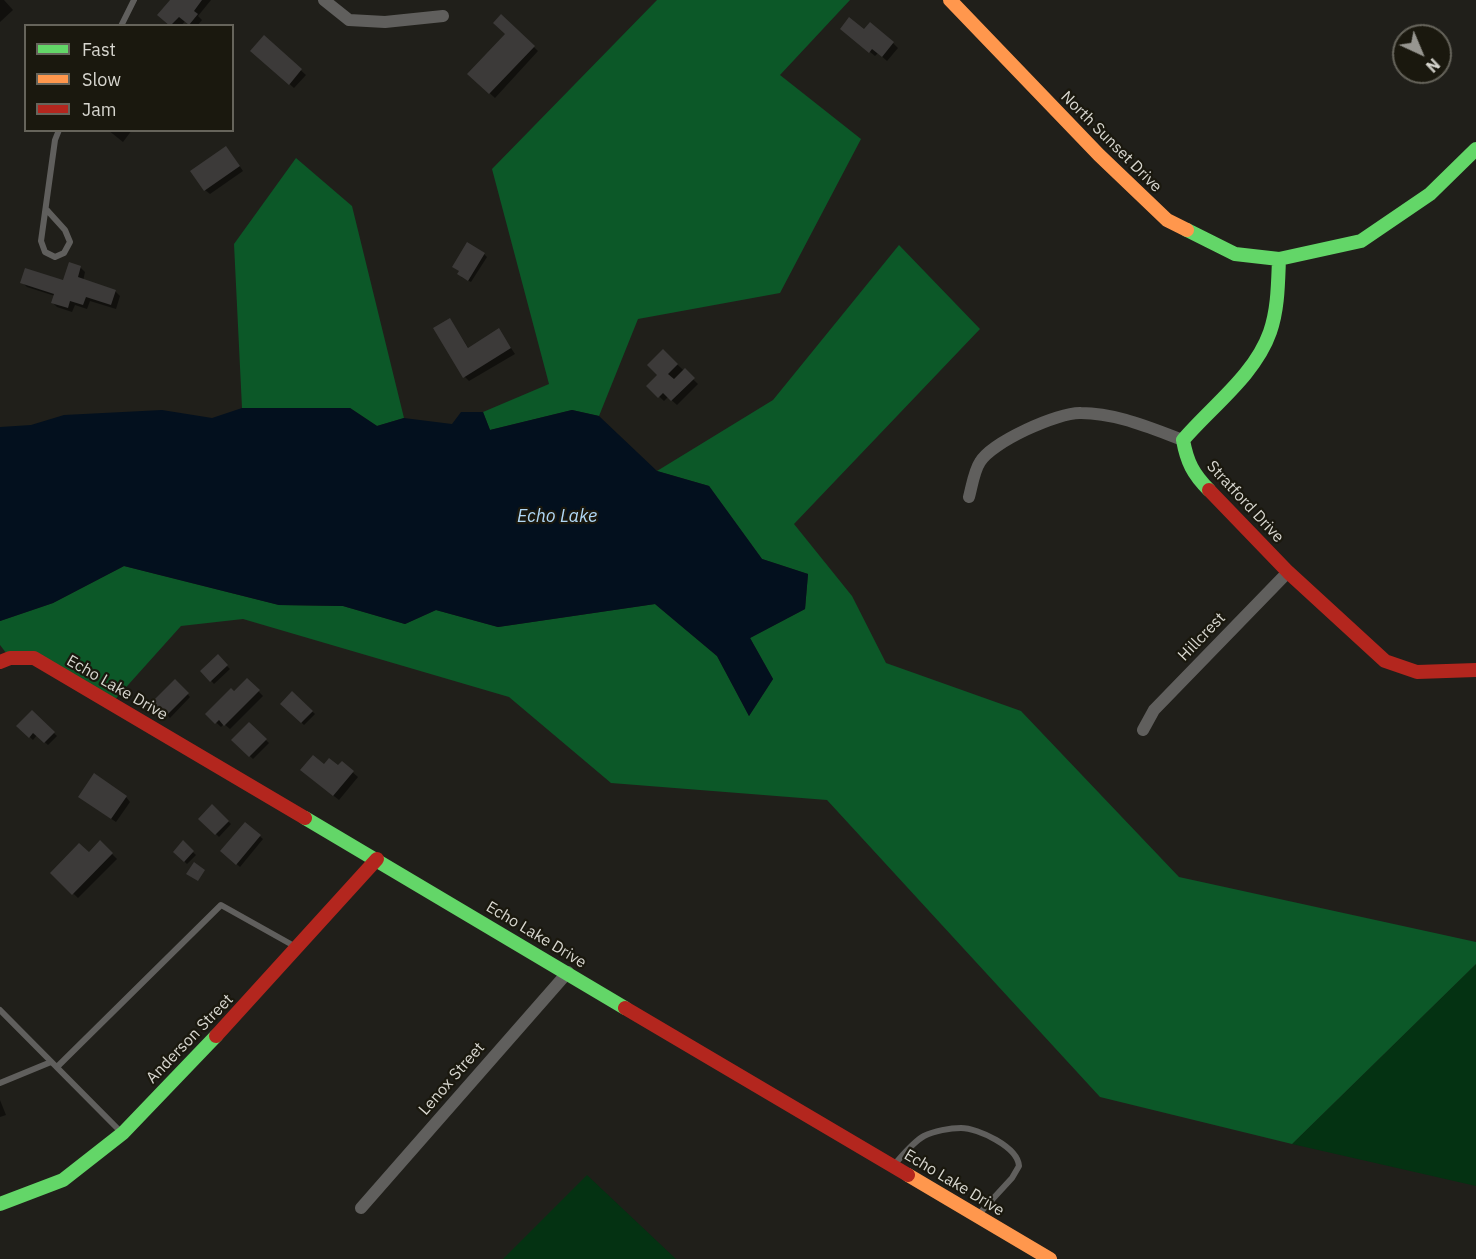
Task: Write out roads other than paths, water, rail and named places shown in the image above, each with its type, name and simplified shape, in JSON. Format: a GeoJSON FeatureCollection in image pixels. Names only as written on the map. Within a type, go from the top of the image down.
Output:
{"type":"FeatureCollection","features":[{"type":"Feature","properties":{"kind":"street"},"geometry":{"type":"LineString","coordinates":[[324,0],[350,20],[385,22],[443,16]]}},
{"type":"Feature","properties":{"kind":"street","name":"North Sunset Drive"},"geometry":{"type":"LineString","coordinates":[[950,0],[1099,155],[1167,220],[1235,254],[1279,259],[1361,241],[1430,194],[1476,149]]}},
{"type":"Feature","properties":{"kind":"street"},"geometry":{"type":"LineString","coordinates":[[969,497],[979,462],[993,447],[1022,431],[1078,412],[1114,416],[1183,440],[1257,360],[1267,342],[1275,315],[1279,259]]}},
{"type":"Feature","properties":{"kind":"street","name":"Stratford Drive"},"geometry":{"type":"LineString","coordinates":[[1183,440],[1186,461],[1195,476],[1288,572],[1385,661],[1417,672],[1476,671]]}},
{"type":"Feature","properties":{"kind":"street","name":"Hillcrest"},"geometry":{"type":"LineString","coordinates":[[1143,730],[1154,710],[1288,572]]}},
{"type":"Feature","properties":{"kind":"street","name":"Echo Lake Drive"},"geometry":{"type":"LineString","coordinates":[[0,662],[10,658],[34,658],[1050,1259]]}},
{"type":"Feature","properties":{"kind":"street","name":"Anderson Street"},"geometry":{"type":"LineString","coordinates":[[0,1204],[63,1180],[123,1133],[377,860]]}},
{"type":"Feature","properties":{"kind":"street","name":"Lenox Street"},"geometry":{"type":"LineString","coordinates":[[361,1208],[568,972]]}},
{"type":"Feature","properties":{"kind":"lane"},"geometry":{"type":"LineString","coordinates":[[122,24],[134,0]]}},
{"type":"Feature","properties":{"kind":"lane"},"geometry":{"type":"LineString","coordinates":[[46,209],[65,230],[70,242],[64,253],[55,257],[45,252],[41,241],[55,140],[58,132]]}},
{"type":"Feature","properties":{"kind":"lane"},"geometry":{"type":"LineString","coordinates":[[57,1067],[221,905],[297,947]]}},
{"type":"Feature","properties":{"kind":"lane"},"geometry":{"type":"LineString","coordinates":[[0,1010],[123,1133]]}},
{"type":"Feature","properties":{"kind":"lane"},"geometry":{"type":"LineString","coordinates":[[0,1083],[51,1062]]}},
{"type":"Feature","properties":{"kind":"lane"},"geometry":{"type":"LineString","coordinates":[[893,1165],[924,1136],[949,1129],[963,1128],[1000,1142],[1014,1153],[1018,1166],[1012,1178],[977,1216]]}},
{"type":"Feature","properties":{"kind":"water","name":"Echo Lake"},"geometry":{"type":"Polygon","coordinates":[[[242,408],[350,408],[377,426],[404,418],[452,424],[461,412],[483,412],[490,430],[572,410],[599,416],[657,471],[709,486],[762,559],[808,574],[805,609],[750,638],[773,679],[749,716],[717,656],[655,604],[498,627],[436,610],[405,624],[343,606],[279,605],[124,566],[53,603],[0,621],[0,427],[31,425],[64,415],[162,410],[212,418],[242,408]]]}}]}
